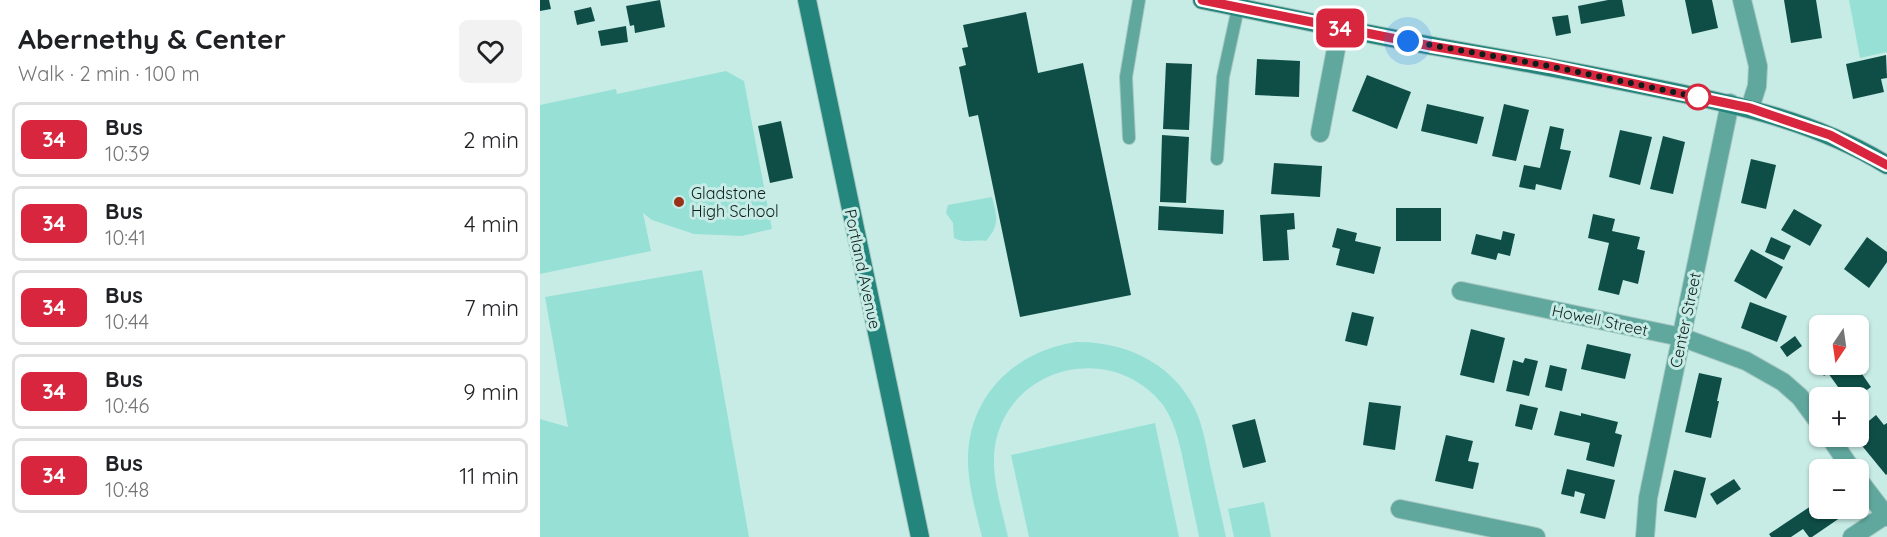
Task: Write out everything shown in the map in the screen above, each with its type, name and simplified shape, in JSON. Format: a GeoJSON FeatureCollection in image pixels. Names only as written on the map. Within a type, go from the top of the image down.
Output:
{"type":"FeatureCollection","features":[{"type":"Feature","properties":{"kind":"street","name":"Portland Avenue"},"geometry":{"type":"LineString","coordinates":[[807,0],[920,537]]}},
{"type":"Feature","properties":{"kind":"street"},"geometry":{"type":"LineString","coordinates":[[1202,0],[1730,103],[1820,131],[1848,143],[1887,165]]}},
{"type":"Feature","properties":{"kind":"street"},"geometry":{"type":"LineString","coordinates":[[1742,0],[1758,66],[1757,86],[1750,108]]}},
{"type":"Feature","properties":{"kind":"street"},"geometry":{"type":"LineString","coordinates":[[1320,133],[1340,28]]}},
{"type":"Feature","properties":{"kind":"street","name":"Center Street"},"geometry":{"type":"LineString","coordinates":[[1645,537],[1648,498],[1730,103]]}},
{"type":"Feature","properties":{"kind":"street","name":"Howell Street"},"geometry":{"type":"LineString","coordinates":[[1461,291],[1681,337],[1769,372],[1784,382],[1809,409]]}},
{"type":"Feature","properties":{"kind":"street"},"geometry":{"type":"LineString","coordinates":[[1852,537],[1886,516],[1869,493]]}},
{"type":"Feature","properties":{"kind":"street"},"geometry":{"type":"LineString","coordinates":[[1400,509],[1536,537]]}},
{"type":"Feature","properties":{"kind":"lane"},"geometry":{"type":"LineString","coordinates":[[1129,138],[1126,76],[1139,0]]}},
{"type":"Feature","properties":{"kind":"lane"},"geometry":{"type":"LineString","coordinates":[[1217,159],[1223,77],[1238,8]]}},
{"type":"Feature","properties":{"kind":"shaded area"},"geometry":{"type":"Polygon","coordinates":[[[1849,0],[1887,0],[1887,52],[1860,58],[1849,0]]]}},
{"type":"Feature","properties":{"kind":"shaded area"},"geometry":{"type":"Polygon","coordinates":[[[726,71],[744,81],[772,229],[742,236],[694,234],[652,220],[643,213],[651,251],[540,274],[540,105],[616,89],[617,94],[726,71]]]}},
{"type":"Feature","properties":{"kind":"shaded area"},"geometry":{"type":"Polygon","coordinates":[[[992,197],[996,220],[994,230],[986,241],[962,241],[954,238],[953,223],[946,213],[948,205],[992,197]]]}},
{"type":"Feature","properties":{"kind":"shaded area"},"geometry":{"type":"Polygon","coordinates":[[[702,270],[749,537],[540,537],[540,419],[568,427],[545,297],[702,270]]]}},
{"type":"Feature","properties":{"kind":"shaded area"},"geometry":{"type":"Polygon","coordinates":[[[1076,342],[1114,346],[1132,352],[1164,370],[1178,383],[1189,398],[1200,422],[1226,537],[1199,537],[1178,438],[1163,405],[1144,386],[1121,374],[1097,369],[1072,370],[1048,377],[1027,390],[1010,409],[998,433],[994,459],[996,485],[1008,537],[982,537],[968,470],[970,437],[976,416],[986,397],[999,380],[1015,366],[1033,355],[1076,342]]]}},
{"type":"Feature","properties":{"kind":"shaded area"},"geometry":{"type":"Polygon","coordinates":[[[1155,423],[1179,537],[1029,537],[1011,455],[1155,423]]]}},
{"type":"Feature","properties":{"kind":"shaded area"},"geometry":{"type":"Polygon","coordinates":[[[1264,502],[1271,537],[1234,537],[1228,509],[1264,502]]]}},
{"type":"Feature","properties":{"kind":"building"},"geometry":{"type":"Polygon","coordinates":[[[540,0],[549,0],[551,9],[540,11],[540,0]]]}},
{"type":"Feature","properties":{"kind":"building"},"geometry":{"type":"Polygon","coordinates":[[[660,0],[665,27],[635,33],[634,25],[630,26],[626,6],[660,0]]]}},
{"type":"Feature","properties":{"kind":"building"},"geometry":{"type":"Polygon","coordinates":[[[1608,0],[1622,0],[1625,16],[1581,24],[1578,6],[1608,0]]]}},
{"type":"Feature","properties":{"kind":"building"},"geometry":{"type":"Polygon","coordinates":[[[1685,0],[1712,0],[1718,28],[1692,34],[1685,0]]]}},
{"type":"Feature","properties":{"kind":"building"},"geometry":{"type":"Polygon","coordinates":[[[1784,0],[1816,0],[1822,38],[1791,43],[1784,0]]]}},
{"type":"Feature","properties":{"kind":"building"},"geometry":{"type":"Polygon","coordinates":[[[591,7],[595,21],[577,25],[574,11],[591,7]]]}},
{"type":"Feature","properties":{"kind":"building"},"geometry":{"type":"Polygon","coordinates":[[[1026,12],[1038,73],[1083,63],[1131,295],[1020,317],[978,115],[969,117],[959,67],[966,65],[962,48],[968,47],[963,25],[1026,12]]]}},
{"type":"Feature","properties":{"kind":"building"},"geometry":{"type":"Polygon","coordinates":[[[1568,15],[1571,33],[1556,36],[1552,17],[1568,15]]]}},
{"type":"Feature","properties":{"kind":"building"},"geometry":{"type":"Polygon","coordinates":[[[626,26],[628,42],[601,46],[598,31],[626,26]]]}},
{"type":"Feature","properties":{"kind":"building"},"geometry":{"type":"Polygon","coordinates":[[[1886,55],[1887,78],[1881,79],[1884,92],[1853,99],[1846,64],[1886,55]]]}},
{"type":"Feature","properties":{"kind":"building"},"geometry":{"type":"Polygon","coordinates":[[[1257,59],[1300,61],[1299,97],[1255,95],[1257,59]]]}},
{"type":"Feature","properties":{"kind":"building"},"geometry":{"type":"Polygon","coordinates":[[[1166,63],[1192,64],[1189,130],[1163,129],[1166,63]]]}},
{"type":"Feature","properties":{"kind":"building"},"geometry":{"type":"Polygon","coordinates":[[[1367,75],[1411,92],[1397,129],[1352,111],[1367,75]]]}},
{"type":"Feature","properties":{"kind":"building"},"geometry":{"type":"Polygon","coordinates":[[[1427,104],[1484,117],[1477,144],[1421,131],[1427,104]]]}},
{"type":"Feature","properties":{"kind":"building"},"geometry":{"type":"Polygon","coordinates":[[[1504,104],[1529,110],[1516,161],[1492,156],[1504,104]]]}},
{"type":"Feature","properties":{"kind":"building"},"geometry":{"type":"Polygon","coordinates":[[[781,121],[793,178],[770,183],[758,126],[781,121]]]}},
{"type":"Feature","properties":{"kind":"building"},"geometry":{"type":"Polygon","coordinates":[[[1550,126],[1564,129],[1560,149],[1571,151],[1561,190],[1536,184],[1535,190],[1519,187],[1524,165],[1540,168],[1550,126]]]}},
{"type":"Feature","properties":{"kind":"building"},"geometry":{"type":"Polygon","coordinates":[[[1620,130],[1652,137],[1640,185],[1609,177],[1620,130]]]}},
{"type":"Feature","properties":{"kind":"building"},"geometry":{"type":"Polygon","coordinates":[[[1162,135],[1189,137],[1186,203],[1160,202],[1162,135]]]}},
{"type":"Feature","properties":{"kind":"building"},"geometry":{"type":"Polygon","coordinates":[[[1663,136],[1685,142],[1673,194],[1650,189],[1663,136]]]}},
{"type":"Feature","properties":{"kind":"building"},"geometry":{"type":"Polygon","coordinates":[[[1751,159],[1776,165],[1766,209],[1741,203],[1751,159]]]}},
{"type":"Feature","properties":{"kind":"building"},"geometry":{"type":"Polygon","coordinates":[[[1274,163],[1322,166],[1320,197],[1271,194],[1274,163]]]}},
{"type":"Feature","properties":{"kind":"building"},"geometry":{"type":"Polygon","coordinates":[[[1159,206],[1224,210],[1223,234],[1158,230],[1159,206]]]}},
{"type":"Feature","properties":{"kind":"building"},"geometry":{"type":"Polygon","coordinates":[[[1396,208],[1441,208],[1441,241],[1396,241],[1396,208]]]}},
{"type":"Feature","properties":{"kind":"building"},"geometry":{"type":"Polygon","coordinates":[[[1794,209],[1822,225],[1810,246],[1781,230],[1794,209]]]}},
{"type":"Feature","properties":{"kind":"building"},"geometry":{"type":"Polygon","coordinates":[[[1294,213],[1295,229],[1287,230],[1289,260],[1263,261],[1260,215],[1294,213]]]}},
{"type":"Feature","properties":{"kind":"building"},"geometry":{"type":"Polygon","coordinates":[[[1593,214],[1615,219],[1612,231],[1640,237],[1637,249],[1645,251],[1638,284],[1623,280],[1619,295],[1598,290],[1609,243],[1588,238],[1593,214]]]}},
{"type":"Feature","properties":{"kind":"building"},"geometry":{"type":"Polygon","coordinates":[[[1337,228],[1357,233],[1355,241],[1381,247],[1374,274],[1336,265],[1340,249],[1332,247],[1337,228]]]}},
{"type":"Feature","properties":{"kind":"building"},"geometry":{"type":"Polygon","coordinates":[[[1503,231],[1515,234],[1510,256],[1498,253],[1496,260],[1471,254],[1476,234],[1501,240],[1503,231]]]}},
{"type":"Feature","properties":{"kind":"building"},"geometry":{"type":"Polygon","coordinates":[[[1771,237],[1791,246],[1784,260],[1765,252],[1771,237]]]}},
{"type":"Feature","properties":{"kind":"building"},"geometry":{"type":"Polygon","coordinates":[[[1867,237],[1887,252],[1887,262],[1869,288],[1844,269],[1867,237]]]}},
{"type":"Feature","properties":{"kind":"building"},"geometry":{"type":"Polygon","coordinates":[[[1751,249],[1783,267],[1766,299],[1734,281],[1751,249]]]}},
{"type":"Feature","properties":{"kind":"building"},"geometry":{"type":"Polygon","coordinates":[[[1750,302],[1787,316],[1777,342],[1741,328],[1750,302]]]}},
{"type":"Feature","properties":{"kind":"building"},"geometry":{"type":"Polygon","coordinates":[[[1352,312],[1374,317],[1367,346],[1345,341],[1352,312]]]}},
{"type":"Feature","properties":{"kind":"building"},"geometry":{"type":"Polygon","coordinates":[[[1471,329],[1505,338],[1494,383],[1460,375],[1471,329]]]}},
{"type":"Feature","properties":{"kind":"building"},"geometry":{"type":"Polygon","coordinates":[[[1795,336],[1802,346],[1787,357],[1780,347],[1795,336]]]}},
{"type":"Feature","properties":{"kind":"building"},"geometry":{"type":"Polygon","coordinates":[[[1587,344],[1631,354],[1625,379],[1581,369],[1587,344]]]}},
{"type":"Feature","properties":{"kind":"building"},"geometry":{"type":"Polygon","coordinates":[[[1525,358],[1538,361],[1529,396],[1506,391],[1513,360],[1523,363],[1525,358]]]}},
{"type":"Feature","properties":{"kind":"building"},"geometry":{"type":"Polygon","coordinates":[[[1550,365],[1567,369],[1562,391],[1545,387],[1550,365]]]}},
{"type":"Feature","properties":{"kind":"building"},"geometry":{"type":"Polygon","coordinates":[[[1699,373],[1722,378],[1711,438],[1685,432],[1699,373]]]}},
{"type":"Feature","properties":{"kind":"building"},"geometry":{"type":"Polygon","coordinates":[[[1829,375],[1863,375],[1871,387],[1869,388],[1838,387],[1829,375]]]}},
{"type":"Feature","properties":{"kind":"building"},"geometry":{"type":"Polygon","coordinates":[[[1369,402],[1401,406],[1395,450],[1363,445],[1369,402]]]}},
{"type":"Feature","properties":{"kind":"building"},"geometry":{"type":"Polygon","coordinates":[[[1520,404],[1538,408],[1532,430],[1515,426],[1520,404]]]}},
{"type":"Feature","properties":{"kind":"building"},"geometry":{"type":"Polygon","coordinates":[[[1560,411],[1581,416],[1581,413],[1618,422],[1615,433],[1622,435],[1614,467],[1586,460],[1590,443],[1554,435],[1560,411]]]}},
{"type":"Feature","properties":{"kind":"building"},"geometry":{"type":"Polygon","coordinates":[[[1876,415],[1884,425],[1887,423],[1886,475],[1863,447],[1869,447],[1869,421],[1876,415]]]}},
{"type":"Feature","properties":{"kind":"building"},"geometry":{"type":"Polygon","coordinates":[[[1255,419],[1266,462],[1243,468],[1232,425],[1255,419]]]}},
{"type":"Feature","properties":{"kind":"building"},"geometry":{"type":"Polygon","coordinates":[[[1446,435],[1473,441],[1468,461],[1479,463],[1473,489],[1435,481],[1446,435]]]}},
{"type":"Feature","properties":{"kind":"building"},"geometry":{"type":"Polygon","coordinates":[[[1567,469],[1615,480],[1605,519],[1580,513],[1585,494],[1575,491],[1574,497],[1561,494],[1567,469]]]}},
{"type":"Feature","properties":{"kind":"building"},"geometry":{"type":"Polygon","coordinates":[[[1674,470],[1706,478],[1696,518],[1664,511],[1674,470]]]}},
{"type":"Feature","properties":{"kind":"building"},"geometry":{"type":"Polygon","coordinates":[[[1734,479],[1741,489],[1717,505],[1710,494],[1734,479]]]}},
{"type":"Feature","properties":{"kind":"building"},"geometry":{"type":"Polygon","coordinates":[[[1809,507],[1809,519],[1838,519],[1812,537],[1809,537],[1803,529],[1791,537],[1771,537],[1769,534],[1809,507]]]}},
{"type":"Feature","properties":{"kind":"bus line","name":"34"},"geometry":{"type":"LineString","coordinates":[[1202,0],[1431,46],[1549,66],[1750,108],[1830,135],[1887,165]]}},
{"type":"Feature","properties":{"kind":"place","name":"Gladstone High School"},"geometry":{"type":"Point","coordinates":[679,202]}},
{"type":"Feature","properties":{"kind":"route"},"geometry":{"type":"LineString","coordinates":[[1408,41],[1549,66],[1707,99],[1698,97]]}}]}
